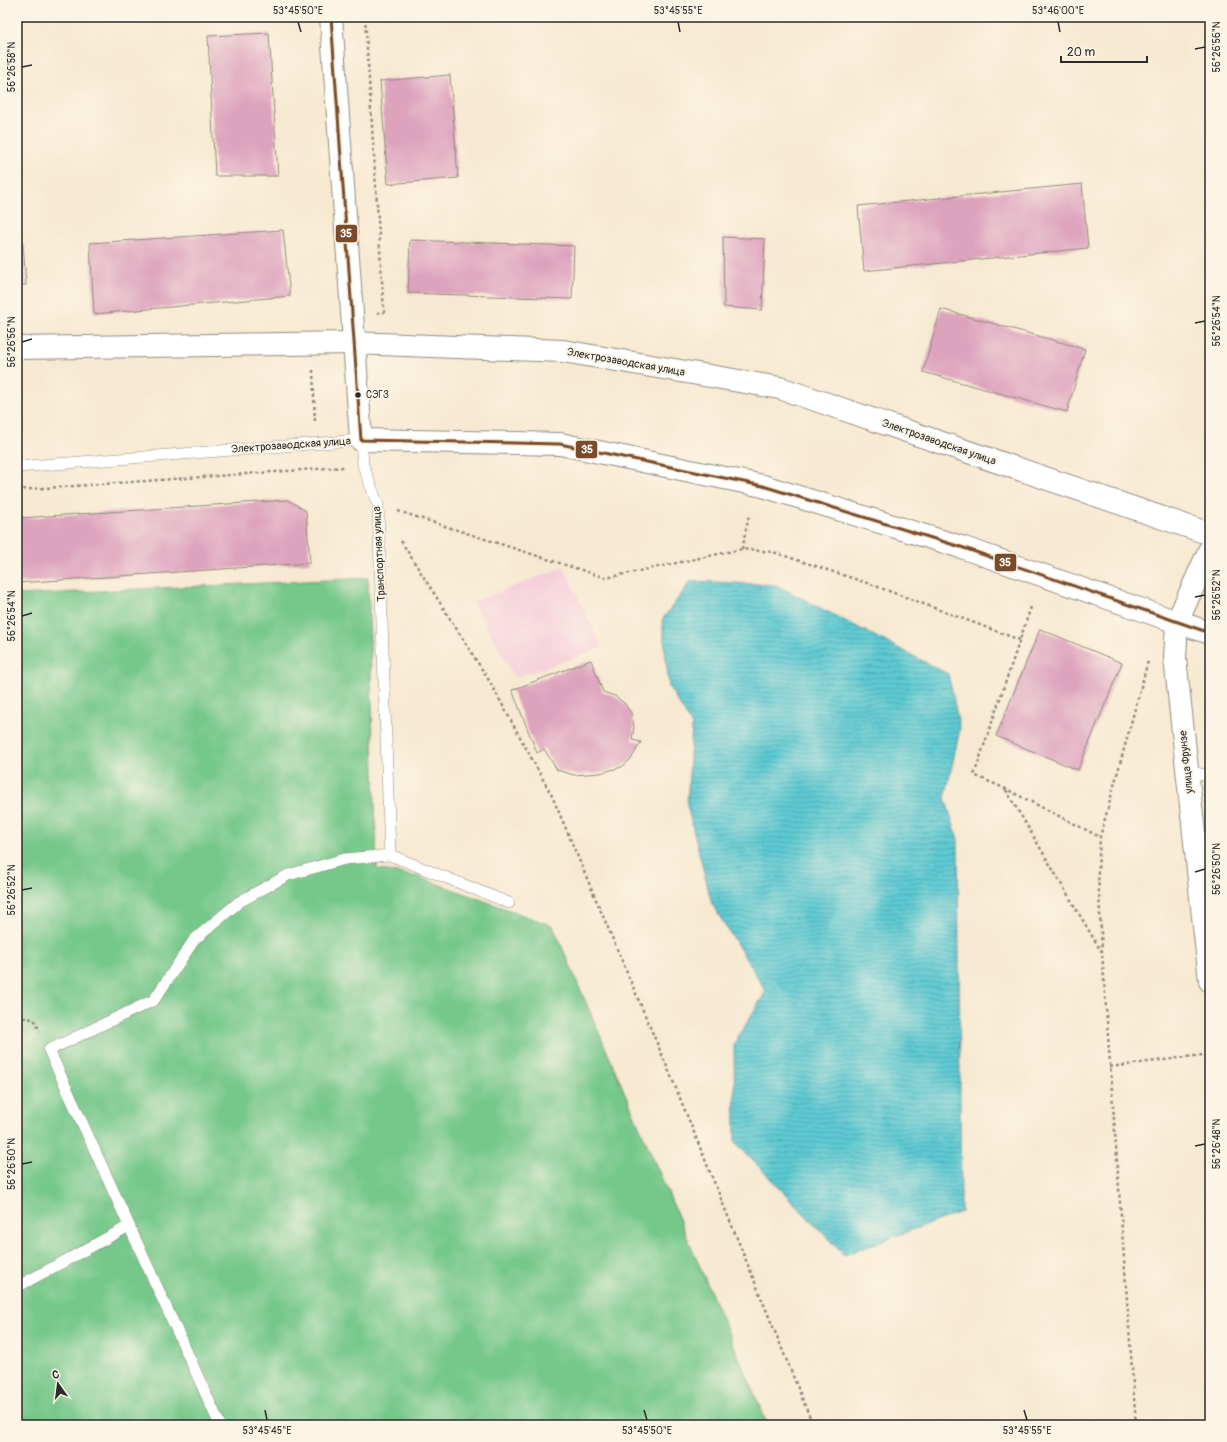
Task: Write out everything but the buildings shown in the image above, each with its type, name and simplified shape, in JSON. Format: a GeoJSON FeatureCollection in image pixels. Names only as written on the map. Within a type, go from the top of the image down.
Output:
{"type":"FeatureCollection","features":[{"type":"Feature","properties":{"kind":"street","name":"Транспортная улица"},"geometry":{"type":"LineString","coordinates":[[331,17],[361,440]]}},
{"type":"Feature","properties":{"kind":"street","name":"Электрозаводская улица"},"geometry":{"type":"LineString","coordinates":[[17,348],[353,343],[563,351],[780,388],[1210,534]]}},
{"type":"Feature","properties":{"kind":"street","name":"Электрозаводская улица"},"geometry":{"type":"LineString","coordinates":[[361,440],[560,444],[763,486],[964,548],[1210,633]]}},
{"type":"Feature","properties":{"kind":"street","name":"улица Фрунзе"},"geometry":{"type":"LineString","coordinates":[[1210,549],[1177,622],[1175,658],[1210,981]]}},
{"type":"Feature","properties":{"kind":"lane","name":"Электрозаводская улица"},"geometry":{"type":"LineString","coordinates":[[17,467],[361,440]]}},
{"type":"Feature","properties":{"kind":"lane","name":"Транспортная улица"},"geometry":{"type":"LineString","coordinates":[[361,440],[363,465],[378,505],[390,856]]}},
{"type":"Feature","properties":{"kind":"lane"},"geometry":{"type":"LineString","coordinates":[[1187,770],[1210,777]]}},
{"type":"Feature","properties":{"kind":"lane"},"geometry":{"type":"LineString","coordinates":[[220,1425],[49,1050],[154,1000],[194,940],[239,902],[288,875],[345,859],[390,856],[509,903]]}},
{"type":"Feature","properties":{"kind":"lane"},"geometry":{"type":"LineString","coordinates":[[17,1287],[129,1226]]}},
{"type":"Feature","properties":{"kind":"path"},"geometry":{"type":"LineString","coordinates":[[312,344],[316,443],[315,469]]}},
{"type":"Feature","properties":{"kind":"path"},"geometry":{"type":"LineString","coordinates":[[17,490],[363,465]]}},
{"type":"Feature","properties":{"kind":"path"},"geometry":{"type":"LineString","coordinates":[[378,505],[606,578],[742,549],[773,552],[870,584],[1020,640]]}},
{"type":"Feature","properties":{"kind":"path"},"geometry":{"type":"LineString","coordinates":[[378,505],[490,682],[552,796],[673,1081],[812,1425]]}},
{"type":"Feature","properties":{"kind":"path"},"geometry":{"type":"LineString","coordinates":[[742,549],[749,515]]}},
{"type":"Feature","properties":{"kind":"path"},"geometry":{"type":"LineString","coordinates":[[1031,607],[974,775],[1006,789],[1100,837]]}},
{"type":"Feature","properties":{"kind":"path"},"geometry":{"type":"LineString","coordinates":[[1136,1425],[1102,952],[1098,873],[1100,837],[1149,655]]}},
{"type":"Feature","properties":{"kind":"path"},"geometry":{"type":"LineString","coordinates":[[1006,789],[1102,952]]}},
{"type":"Feature","properties":{"kind":"path"},"geometry":{"type":"LineString","coordinates":[[17,1017],[34,1019],[49,1050]]}},
{"type":"Feature","properties":{"kind":"path"},"geometry":{"type":"LineString","coordinates":[[1110,1067],[1210,1054]]}},
{"type":"Feature","properties":{"kind":"shaded area"},"geometry":{"type":"Polygon","coordinates":[[[564,567],[602,648],[515,678],[473,602],[564,567]]]}},
{"type":"Feature","properties":{"kind":"green space"},"geometry":{"type":"Polygon","coordinates":[[[368,578],[377,869],[419,877],[553,926],[768,1425],[17,1425],[17,595],[368,578]]]}},
{"type":"Feature","properties":{"kind":"water"},"geometry":{"type":"Polygon","coordinates":[[[691,581],[776,585],[948,674],[960,729],[945,798],[958,839],[961,1212],[844,1255],[735,1142],[734,1044],[766,991],[712,904],[687,805],[692,725],[669,687],[662,620],[691,581]]]}},
{"type":"Feature","properties":{"kind":"transit line","name":"35"},"geometry":{"type":"LineString","coordinates":[[331,17],[361,440],[560,444],[763,486],[964,548],[1210,633]]}},
{"type":"Feature","properties":{"kind":"place","name":"СЭГЗ"},"geometry":{"type":"Point","coordinates":[358,395]}}]}
